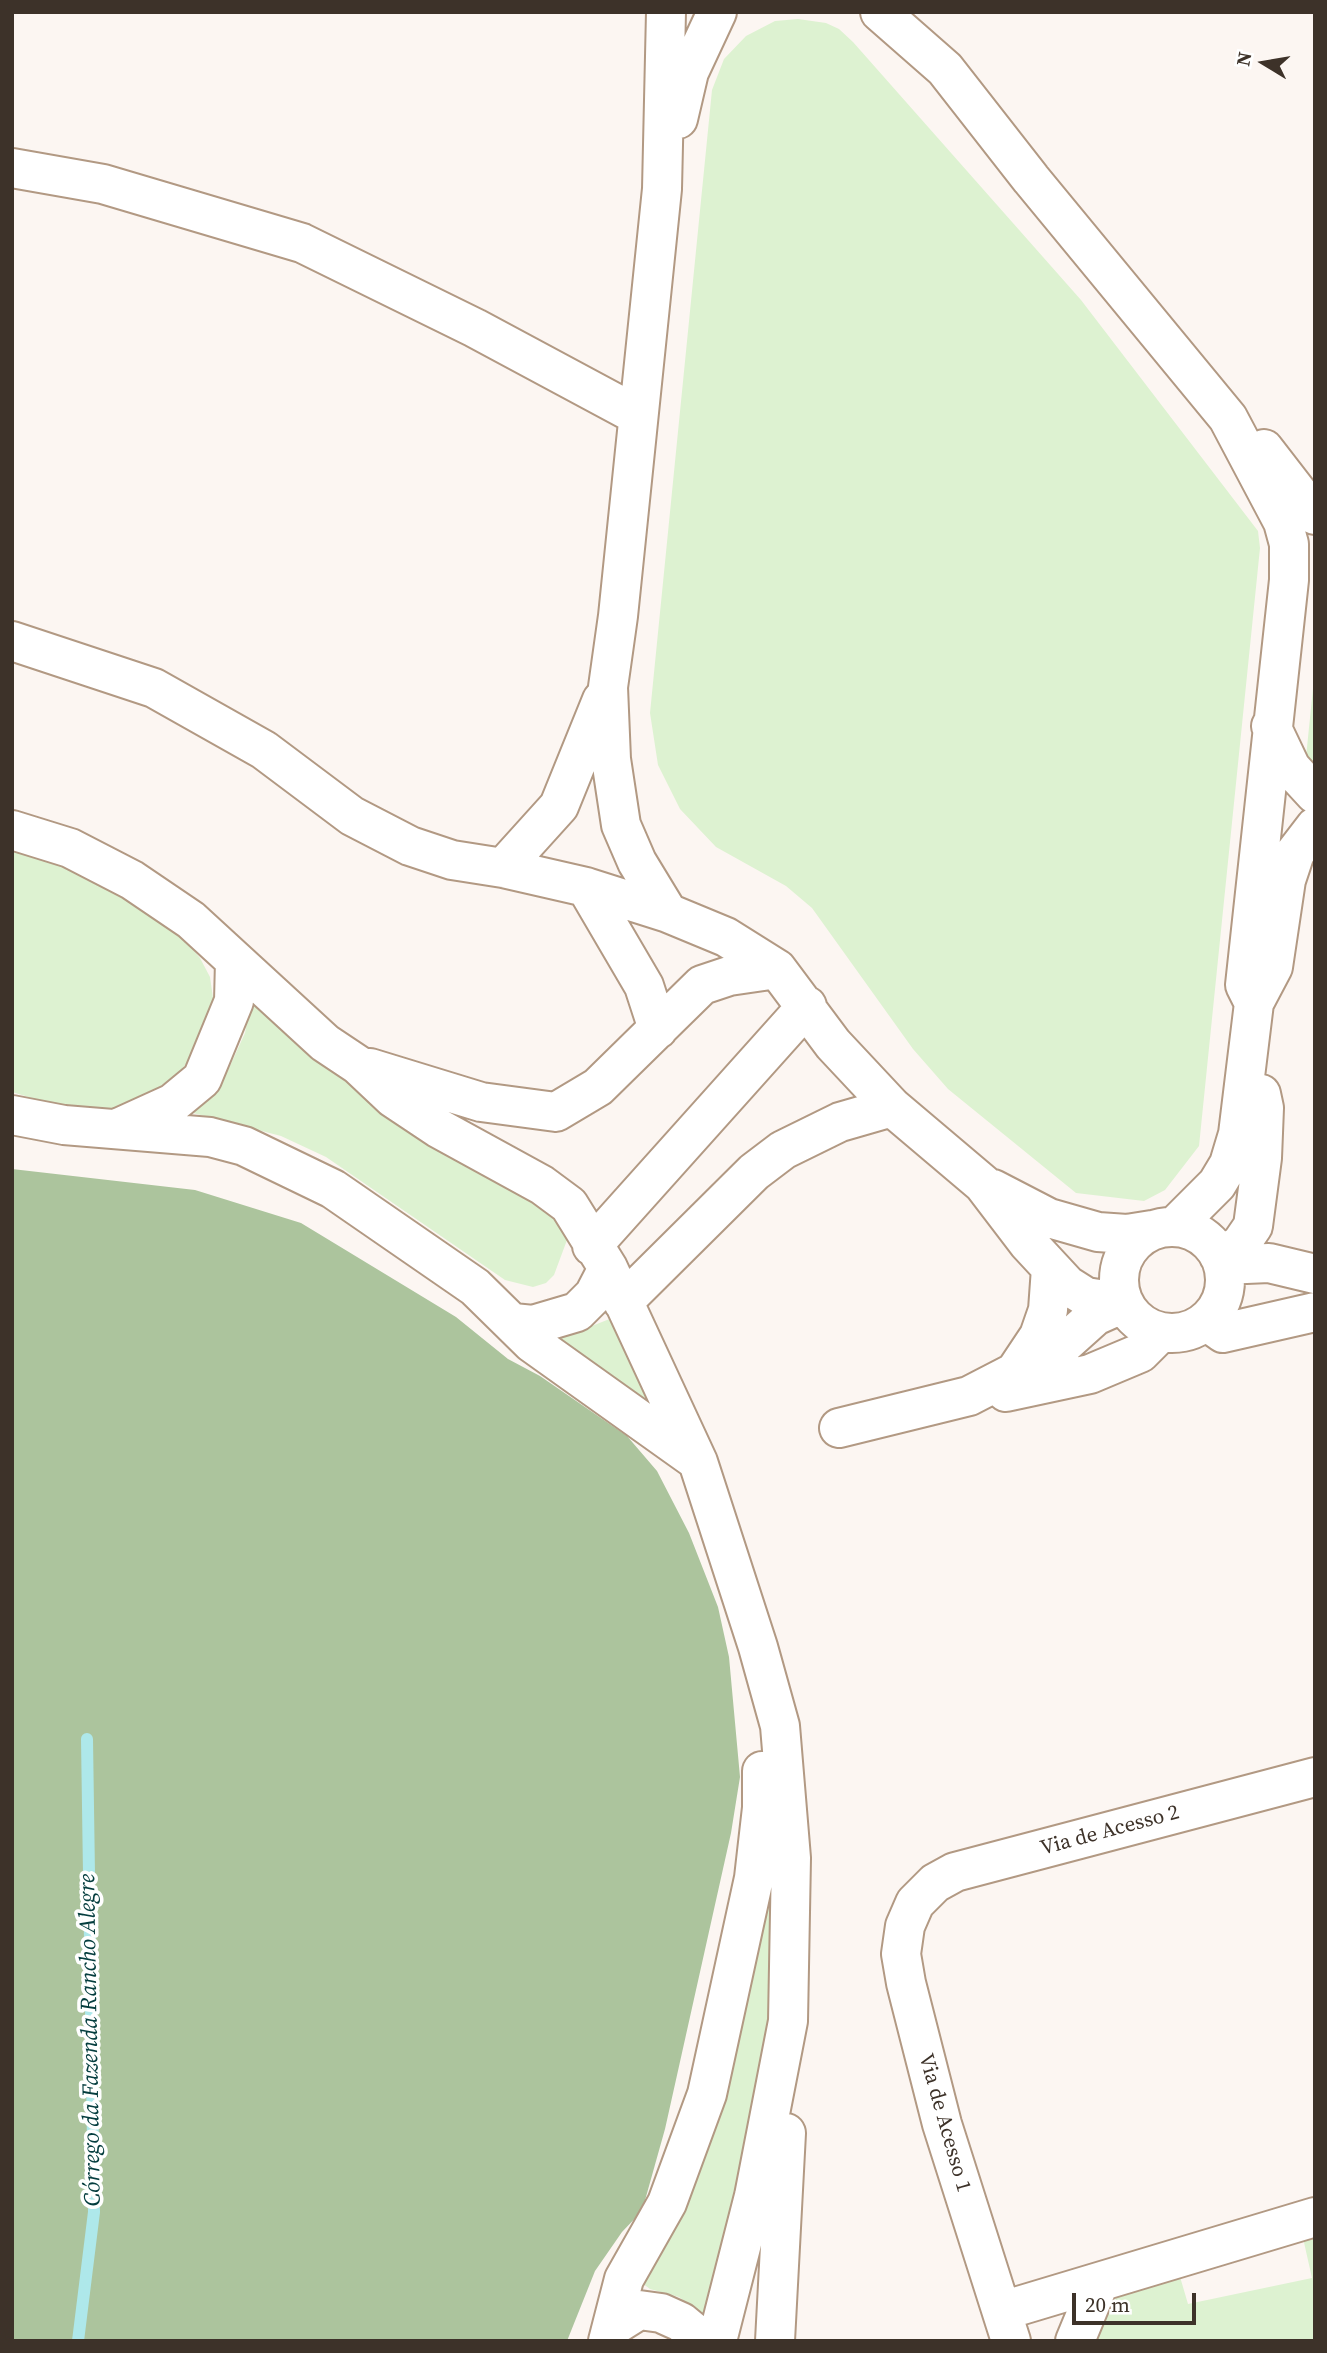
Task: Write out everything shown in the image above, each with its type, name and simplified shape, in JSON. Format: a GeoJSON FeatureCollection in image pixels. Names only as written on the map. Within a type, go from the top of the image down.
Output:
{"type":"FeatureCollection","features":[{"type":"Feature","properties":{"kind":"street"},"geometry":{"type":"LineString","coordinates":[[666,12],[662,190],[618,616],[608,687],[611,759],[621,825],[637,862],[668,913]]}},
{"type":"Feature","properties":{"kind":"street"},"geometry":{"type":"LineString","coordinates":[[662,190],[689,72],[717,12]]}},
{"type":"Feature","properties":{"kind":"street"},"geometry":{"type":"LineString","coordinates":[[880,12],[945,69],[1031,179],[1228,418],[1283,522],[1289,544],[1289,580],[1271,726],[1245,985],[1254,1003]]}},
{"type":"Feature","properties":{"kind":"street"},"geometry":{"type":"LineString","coordinates":[[925,12],[945,69]]}},
{"type":"Feature","properties":{"kind":"street"},"geometry":{"type":"LineString","coordinates":[[12,168],[103,184],[302,243],[475,328],[637,415]]}},
{"type":"Feature","properties":{"kind":"street"},"geometry":{"type":"LineString","coordinates":[[1228,418],[1263,447],[1315,515]]}},
{"type":"Feature","properties":{"kind":"street"},"geometry":{"type":"LineString","coordinates":[[1279,675],[1296,644],[1315,625]]}},
{"type":"Feature","properties":{"kind":"street"},"geometry":{"type":"LineString","coordinates":[[12,641],[154,688],[264,750],[352,816],[385,836],[452,860],[503,868],[586,887],[668,913],[726,937],[778,968],[833,1044],[892,1107],[983,1184],[1067,1285],[1086,1297],[1124,1303]]}},
{"type":"Feature","properties":{"kind":"street"},"geometry":{"type":"LineString","coordinates":[[503,868],[559,806],[608,687]]}},
{"type":"Feature","properties":{"kind":"street"},"geometry":{"type":"LineString","coordinates":[[1271,726],[1290,768],[1315,794]]}},
{"type":"Feature","properties":{"kind":"street"},"geometry":{"type":"LineString","coordinates":[[983,1184],[1049,1218],[1098,1232],[1127,1234],[1163,1228],[1201,1235],[1221,1261],[1223,1295],[1206,1321],[1177,1333],[1161,1332],[1146,1326],[1133,1316],[1124,1303],[1119,1286],[1120,1269],[1126,1252],[1138,1239],[1163,1228],[1217,1184],[1229,1164],[1238,1134],[1254,1003],[1269,979],[1278,949],[1286,880],[1292,860],[1304,838],[1315,827]]}},
{"type":"Feature","properties":{"kind":"street"},"geometry":{"type":"LineString","coordinates":[[12,830],[70,848],[132,880],[191,920],[325,1043],[358,1065],[393,1098],[438,1128],[542,1185],[569,1205],[623,1302],[698,1462],[758,1647],[780,1726],[791,1858],[788,2021],[754,2196],[717,2341]]}},
{"type":"Feature","properties":{"kind":"street"},"geometry":{"type":"LineString","coordinates":[[586,887],[644,986],[658,1028]]}},
{"type":"Feature","properties":{"kind":"street"},"geometry":{"type":"LineString","coordinates":[[117,1129],[173,1103],[202,1079],[234,1001],[235,961]]}},
{"type":"Feature","properties":{"kind":"street"},"geometry":{"type":"LineString","coordinates":[[358,1065],[481,1102],[556,1112],[598,1087],[702,985],[729,976],[778,968]]}},
{"type":"Feature","properties":{"kind":"street"},"geometry":{"type":"LineString","coordinates":[[513,1323],[533,1325],[577,1312],[594,1295],[600,1257],[807,1006]]}},
{"type":"Feature","properties":{"kind":"street"},"geometry":{"type":"LineString","coordinates":[[1221,1261],[1248,1237],[1259,1191],[1264,1108],[1256,1076],[1247,1068]]}},
{"type":"Feature","properties":{"kind":"street"},"geometry":{"type":"LineString","coordinates":[[623,1302],[754,1172],[783,1150],[840,1122],[892,1107]]}},
{"type":"Feature","properties":{"kind":"street"},"geometry":{"type":"LineString","coordinates":[[12,1115],[64,1125],[210,1137],[244,1146],[277,1160],[333,1189],[380,1219],[475,1287],[532,1343],[698,1462]]}},
{"type":"Feature","properties":{"kind":"street"},"geometry":{"type":"LineString","coordinates":[[1221,1261],[1269,1263],[1315,1275]]}},
{"type":"Feature","properties":{"kind":"street"},"geometry":{"type":"LineString","coordinates":[[1013,1376],[1039,1336],[1048,1310],[1051,1268]]}},
{"type":"Feature","properties":{"kind":"street"},"geometry":{"type":"LineString","coordinates":[[969,1396],[1013,1376],[1056,1351],[1095,1316],[1124,1303]]}},
{"type":"Feature","properties":{"kind":"street"},"geometry":{"type":"LineString","coordinates":[[1206,1321],[1223,1333],[1315,1312]]}},
{"type":"Feature","properties":{"kind":"street"},"geometry":{"type":"LineString","coordinates":[[839,1429],[969,1396],[1003,1393],[1090,1374],[1140,1353],[1161,1332]]}},
{"type":"Feature","properties":{"kind":"street"},"geometry":{"type":"LineString","coordinates":[[610,2334],[624,2279],[663,2211],[693,2137],[707,2094],[739,1949],[754,1878],[762,1808],[758,1647]]}},
{"type":"Feature","properties":{"kind":"street","name":"Via de Acesso 2"},"geometry":{"type":"LineString","coordinates":[[915,1903],[935,1884],[955,1872],[1315,1777]]}},
{"type":"Feature","properties":{"kind":"street","name":"Via de Acesso 1"},"geometry":{"type":"LineString","coordinates":[[915,1903],[905,1926],[901,1954],[906,1983],[942,2124],[1007,2326]]}},
{"type":"Feature","properties":{"kind":"street"},"geometry":{"type":"LineString","coordinates":[[775,2341],[786,2125],[782,2052]]}},
{"type":"Feature","properties":{"kind":"street"},"geometry":{"type":"LineString","coordinates":[[1007,2326],[1099,2283],[1315,2217]]}},
{"type":"Feature","properties":{"kind":"street"},"geometry":{"type":"LineString","coordinates":[[1075,2341],[1099,2283]]}},
{"type":"Feature","properties":{"kind":"street"},"geometry":{"type":"LineString","coordinates":[[610,2334],[639,2310],[661,2313],[681,2322],[704,2341]]}},
{"type":"Feature","properties":{"kind":"green space"},"geometry":{"type":"Polygon","coordinates":[[[798,19],[826,23],[839,29],[853,42],[1081,300],[1258,531],[1260,548],[1199,1146],[1165,1190],[1144,1201],[1076,1193],[948,1089],[913,1049],[812,908],[786,886],[716,847],[680,809],[658,765],[650,713],[712,90],[724,59],[746,36],[775,21],[798,19]]]}},
{"type":"Feature","properties":{"kind":"green space"},"geometry":{"type":"Polygon","coordinates":[[[1315,669],[1315,777],[1306,757],[1315,669]]]}},
{"type":"Feature","properties":{"kind":"green space"},"geometry":{"type":"Polygon","coordinates":[[[12,844],[109,886],[183,938],[200,958],[210,977],[212,1016],[194,1054],[181,1070],[146,1098],[116,1109],[93,1109],[55,1105],[12,1092],[12,844]]]}},
{"type":"Feature","properties":{"kind":"green space"},"geometry":{"type":"Polygon","coordinates":[[[254,1003],[553,1210],[565,1227],[567,1240],[554,1275],[546,1283],[533,1287],[505,1280],[326,1157],[281,1136],[193,1113],[229,1068],[245,1033],[250,1004],[254,1003]]]}},
{"type":"Feature","properties":{"kind":"green space"},"geometry":{"type":"Polygon","coordinates":[[[12,1169],[195,1190],[301,1223],[456,1317],[508,1359],[540,1376],[627,1436],[657,1471],[689,1533],[718,1607],[729,1657],[740,1777],[731,1833],[665,2129],[642,2211],[622,2232],[595,2271],[567,2341],[12,2341],[12,1169]]]}},
{"type":"Feature","properties":{"kind":"green space"},"geometry":{"type":"Polygon","coordinates":[[[612,1318],[670,1417],[547,1344],[612,1318]]]}},
{"type":"Feature","properties":{"kind":"green space"},"geometry":{"type":"Polygon","coordinates":[[[779,1881],[771,2042],[760,2105],[705,2317],[679,2297],[650,2289],[642,2283],[763,1893],[779,1881]]]}},
{"type":"Feature","properties":{"kind":"green space"},"geometry":{"type":"Polygon","coordinates":[[[1315,2234],[1315,2341],[1089,2341],[1102,2312],[1113,2300],[1128,2290],[1178,2270],[1188,2304],[1312,2278],[1303,2238],[1315,2234]]]}},
{"type":"Feature","properties":{"kind":"waterway","name":"Córrego da Fazenda Rancho Alegre"},"geometry":{"type":"LineString","coordinates":[[78,2341],[94,2212],[87,1739]]}}]}
